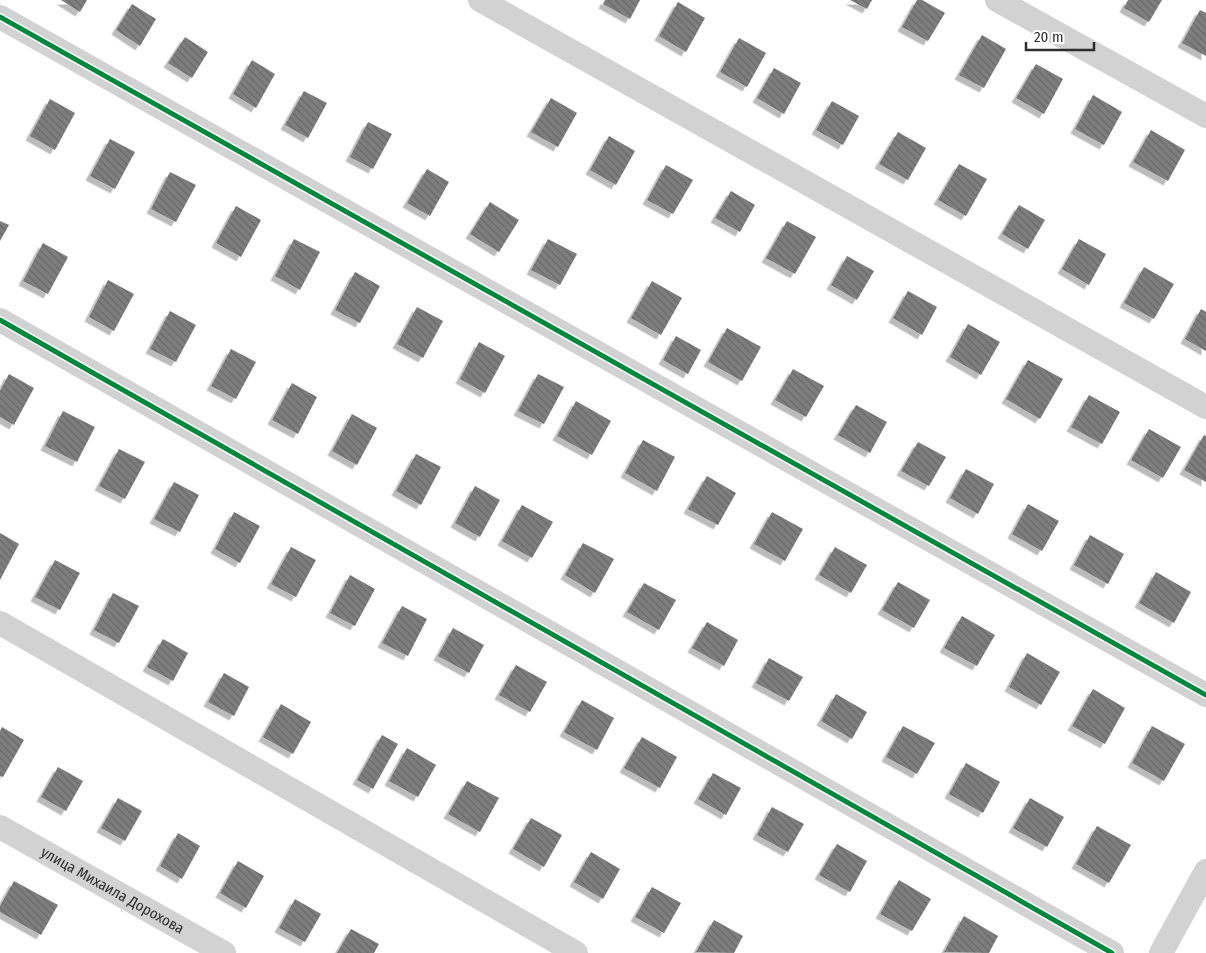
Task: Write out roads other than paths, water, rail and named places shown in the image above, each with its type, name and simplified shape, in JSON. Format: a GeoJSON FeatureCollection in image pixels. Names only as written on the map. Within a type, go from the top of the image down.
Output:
{"type":"FeatureCollection","features":[{"type":"Feature","properties":{"kind":"street"},"geometry":{"type":"LineString","coordinates":[[480,0],[1206,406]]}},
{"type":"Feature","properties":{"kind":"street"},"geometry":{"type":"LineString","coordinates":[[997,0],[1206,116]]}},
{"type":"Feature","properties":{"kind":"street"},"geometry":{"type":"LineString","coordinates":[[0,17],[1206,695]]}},
{"type":"Feature","properties":{"kind":"street"},"geometry":{"type":"LineString","coordinates":[[0,320],[1112,953]]}},
{"type":"Feature","properties":{"kind":"street"},"geometry":{"type":"LineString","coordinates":[[0,623],[576,953]]}},
{"type":"Feature","properties":{"kind":"street","name":"улица Михаила Дорохова"},"geometry":{"type":"LineString","coordinates":[[1,829],[224,953]]}},
{"type":"Feature","properties":{"kind":"street"},"geometry":{"type":"LineString","coordinates":[[1160,953],[1206,871]]}}]}
